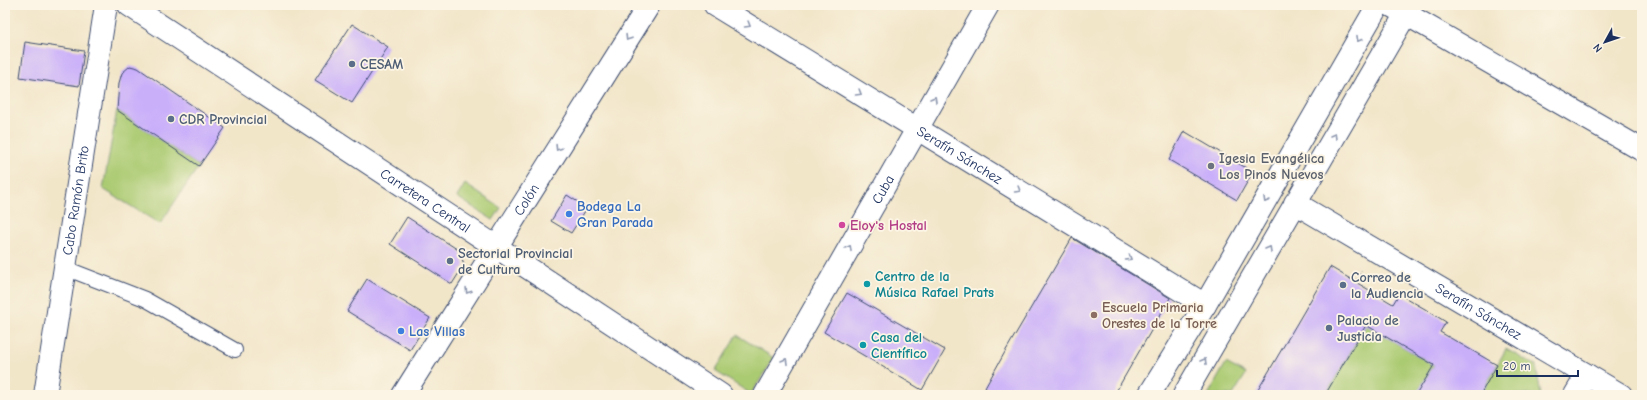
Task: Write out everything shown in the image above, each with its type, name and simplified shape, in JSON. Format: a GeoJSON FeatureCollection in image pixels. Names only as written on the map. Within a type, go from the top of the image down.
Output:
{"type":"FeatureCollection","features":[{"type":"Feature","properties":{"kind":"street","name":"Cabo Ramón Brito"},"geometry":{"type":"LineString","coordinates":[[45,395],[106,5]]}},
{"type":"Feature","properties":{"kind":"street","name":"Carretera Central"},"geometry":{"type":"LineString","coordinates":[[130,5],[721,395]]}},
{"type":"Feature","properties":{"kind":"street","name":"Colón"},"geometry":{"type":"LineString","coordinates":[[403,395],[649,5]]}},
{"type":"Feature","properties":{"kind":"street","name":"Serafín Sánchez"},"geometry":{"type":"LineString","coordinates":[[715,5],[1205,305]]}},
{"type":"Feature","properties":{"kind":"street","name":"Cuba"},"geometry":{"type":"LineString","coordinates":[[765,395],[988,5]]}},
{"type":"Feature","properties":{"kind":"street"},"geometry":{"type":"LineString","coordinates":[[1149,395],[1205,305],[1378,5]]}},
{"type":"Feature","properties":{"kind":"street"},"geometry":{"type":"LineString","coordinates":[[1184,395],[1295,203],[1402,8],[1642,150]]}},
{"type":"Feature","properties":{"kind":"street","name":"Serafín Sánchez"},"geometry":{"type":"LineString","coordinates":[[1295,203],[1620,395]]}},
{"type":"Feature","properties":{"kind":"street"},"geometry":{"type":"LineString","coordinates":[[1575,395],[1587,375]]}},
{"type":"Feature","properties":{"kind":"lane"},"geometry":{"type":"LineString","coordinates":[[65,268],[145,299],[235,350]]}},
{"type":"Feature","properties":{"kind":"green space"},"geometry":{"type":"Polygon","coordinates":[[[117,110],[199,166],[160,224],[103,189],[117,110]]]}},
{"type":"Feature","properties":{"kind":"green space"},"geometry":{"type":"Polygon","coordinates":[[[465,184],[501,208],[493,220],[457,197],[465,184]]]}},
{"type":"Feature","properties":{"kind":"green space"},"geometry":{"type":"Polygon","coordinates":[[[1366,325],[1434,365],[1416,395],[1325,395],[1366,325]]]}},
{"type":"Feature","properties":{"kind":"green space"},"geometry":{"type":"Polygon","coordinates":[[[737,335],[774,358],[751,394],[715,371],[737,335]]]}},
{"type":"Feature","properties":{"kind":"green space"},"geometry":{"type":"Polygon","coordinates":[[[1506,349],[1536,366],[1541,395],[1480,395],[1506,349]]]}},
{"type":"Feature","properties":{"kind":"green space"},"geometry":{"type":"Polygon","coordinates":[[[1226,363],[1246,374],[1233,395],[1208,395],[1226,363]]]}},
{"type":"Feature","properties":{"kind":"building","name":"CESAM"},"geometry":{"type":"Polygon","coordinates":[[[352,24],[388,47],[352,103],[315,80],[352,24]]]}},
{"type":"Feature","properties":{"kind":"building"},"geometry":{"type":"Polygon","coordinates":[[[25,42],[84,51],[79,86],[20,77],[25,42]]]}},
{"type":"Feature","properties":{"kind":"building","name":"CDR Provincial"},"geometry":{"type":"Polygon","coordinates":[[[130,66],[138,68],[225,128],[199,166],[117,110],[119,83],[122,73],[130,66]]]}},
{"type":"Feature","properties":{"kind":"building","name":"Igesia Evangélica Los Pinos Nuevos"},"geometry":{"type":"Polygon","coordinates":[[[1184,131],[1253,172],[1237,200],[1169,160],[1184,131]]]}},
{"type":"Feature","properties":{"kind":"building","name":"Bodega La Gran Parada"},"geometry":{"type":"Polygon","coordinates":[[[567,195],[587,208],[571,233],[551,221],[567,195]]]}},
{"type":"Feature","properties":{"kind":"building"},"geometry":{"type":"Polygon","coordinates":[[[407,217],[460,251],[464,265],[452,284],[390,244],[407,217]]]}},
{"type":"Feature","properties":{"kind":"building","name":"Escuela Primaria Orestes de la Torre"},"geometry":{"type":"Polygon","coordinates":[[[1072,238],[1170,298],[1114,395],[998,395],[985,388],[1072,238]]]}},
{"type":"Feature","properties":{"kind":"building","name":"Palacio de Justicia"},"geometry":{"type":"Polygon","coordinates":[[[1330,267],[1393,304],[1399,294],[1425,309],[1446,322],[1440,332],[1497,365],[1480,395],[1416,395],[1434,365],[1366,325],[1325,395],[1255,395],[1330,267]]]}},
{"type":"Feature","properties":{"kind":"building","name":"Las Villas"},"geometry":{"type":"Polygon","coordinates":[[[367,279],[430,318],[410,350],[347,311],[367,279]]]}},
{"type":"Feature","properties":{"kind":"building","name":"Casa del Científico"},"geometry":{"type":"Polygon","coordinates":[[[847,293],[945,350],[922,390],[824,332],[847,293]]]}},
{"type":"Feature","properties":{"kind":"place","name":"CESAM"},"geometry":{"type":"Point","coordinates":[352,64]}},
{"type":"Feature","properties":{"kind":"place","name":"CDR Provincial"},"geometry":{"type":"Point","coordinates":[171,119]}},
{"type":"Feature","properties":{"kind":"place","name":"Igesia Evangélica Los Pinos Nuevos"},"geometry":{"type":"Point","coordinates":[1211,166]}},
{"type":"Feature","properties":{"kind":"place","name":"Bodega La Gran Parada"},"geometry":{"type":"Point","coordinates":[569,214]}},
{"type":"Feature","properties":{"kind":"place","name":"Eloy's Hostal"},"geometry":{"type":"Point","coordinates":[842,225]}},
{"type":"Feature","properties":{"kind":"place","name":"Sectorial Provincial de Cultura"},"geometry":{"type":"Point","coordinates":[450,261]}},
{"type":"Feature","properties":{"kind":"place","name":"Centro de la Música Rafael Prats"},"geometry":{"type":"Point","coordinates":[867,284]}},
{"type":"Feature","properties":{"kind":"place","name":"Correo de la Audiencia"},"geometry":{"type":"Point","coordinates":[1343,285]}},
{"type":"Feature","properties":{"kind":"place","name":"Escuela Primaria Orestes de la Torre"},"geometry":{"type":"Point","coordinates":[1094,315]}},
{"type":"Feature","properties":{"kind":"place","name":"Palacio de Justicia"},"geometry":{"type":"Point","coordinates":[1329,328]}},
{"type":"Feature","properties":{"kind":"place","name":"Las Villas"},"geometry":{"type":"Point","coordinates":[401,331]}},
{"type":"Feature","properties":{"kind":"place","name":"Casa del Científico"},"geometry":{"type":"Point","coordinates":[863,345]}}]}
